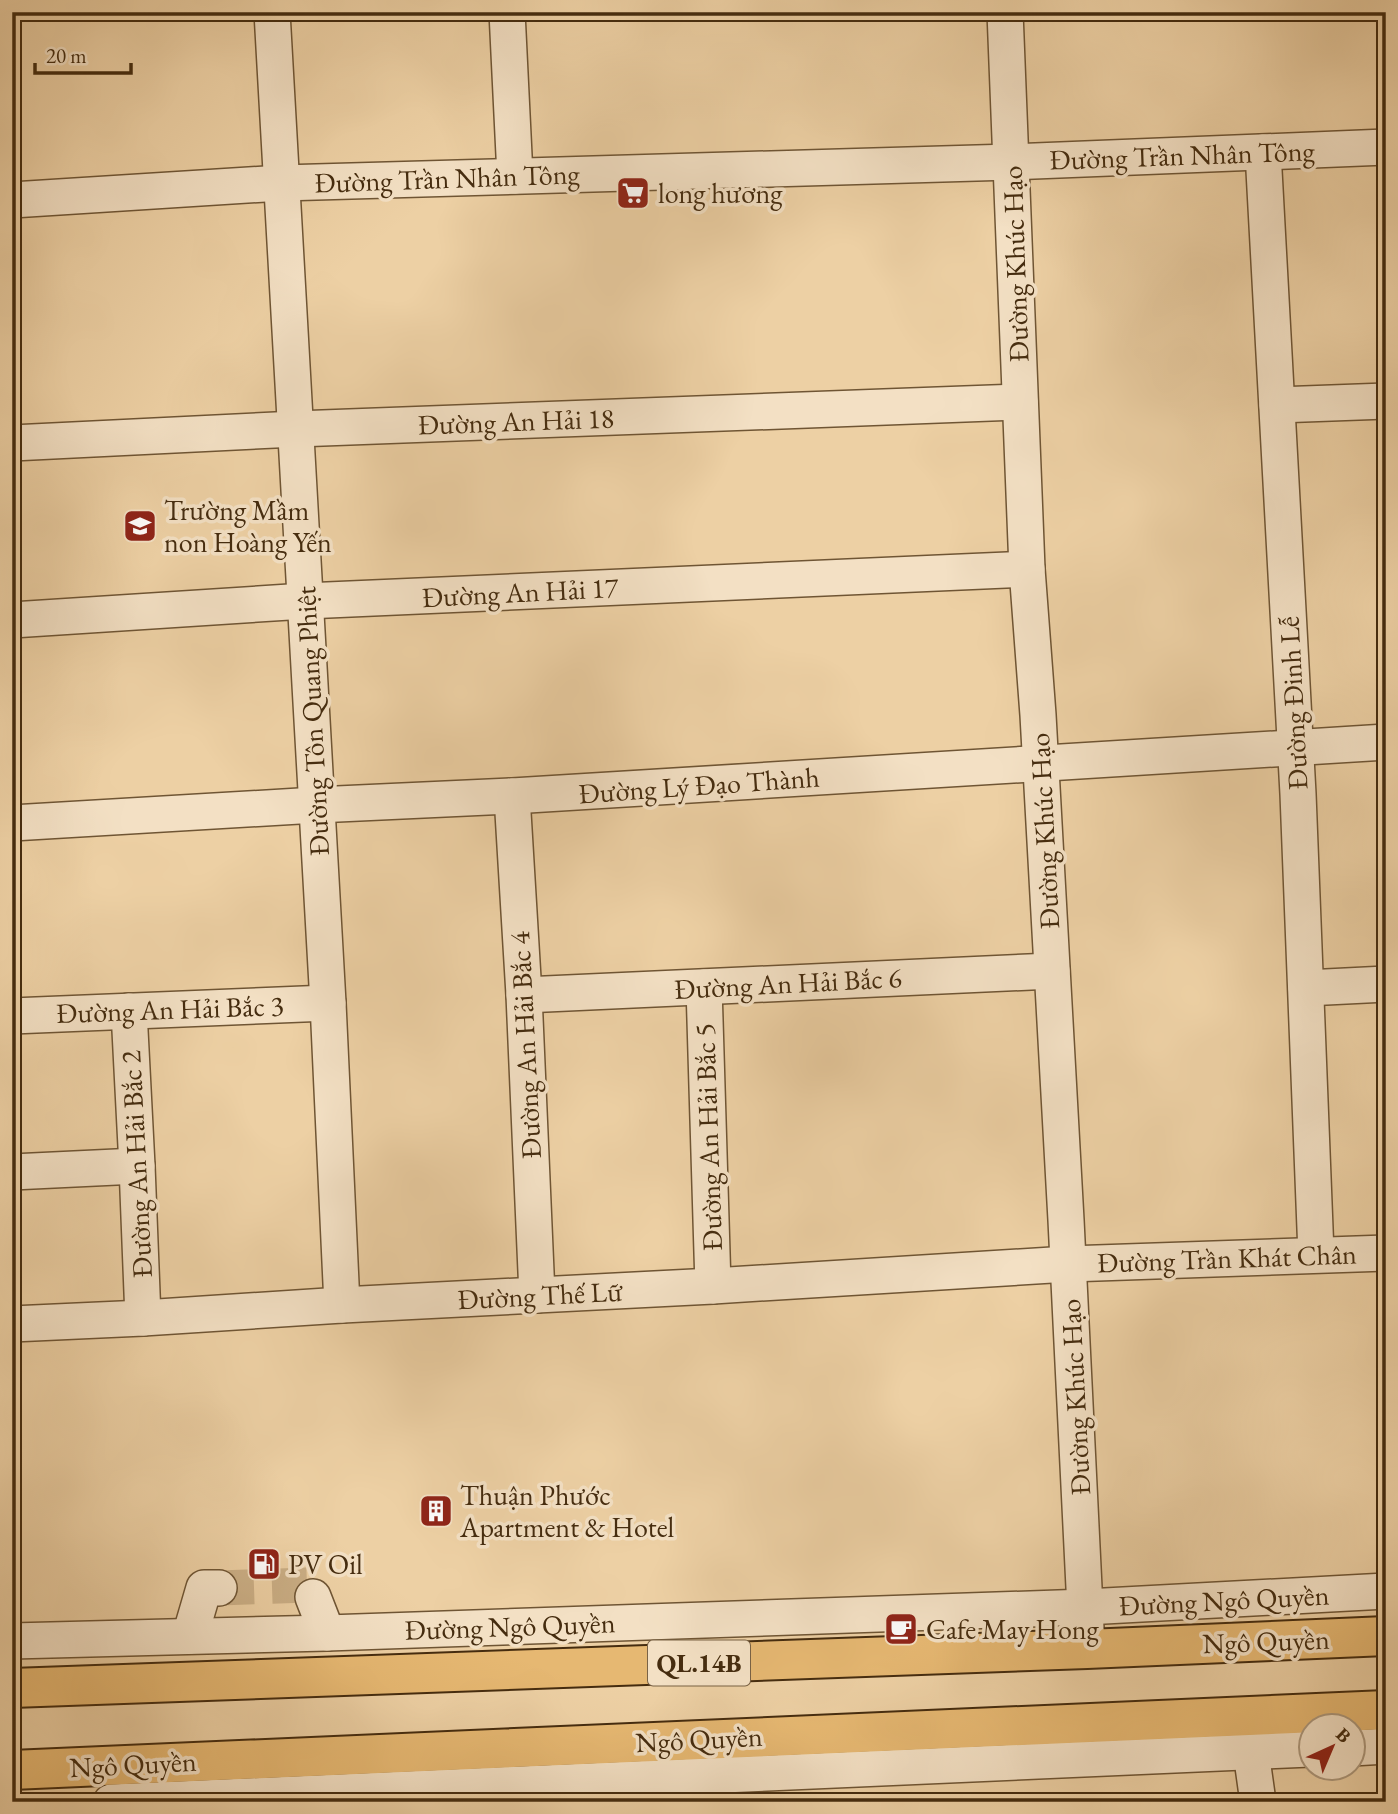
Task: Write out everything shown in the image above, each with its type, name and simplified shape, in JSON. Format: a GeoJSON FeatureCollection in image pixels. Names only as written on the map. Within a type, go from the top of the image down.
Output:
{"type":"FeatureCollection","features":[{"type":"Feature","properties":{"kind":"highway","name":"Ngô Quyền"},"geometry":{"type":"LineString","coordinates":[[12,1688],[1386,1636]]}},
{"type":"Feature","properties":{"kind":"highway","name":"Ngô Quyền"},"geometry":{"type":"LineString","coordinates":[[12,1770],[1386,1710]]}},
{"type":"Feature","properties":{"kind":"street","name":"Đường Tôn Quang Phiệt"},"geometry":{"type":"LineString","coordinates":[[272,12],[328,1003],[342,1305]]}},
{"type":"Feature","properties":{"kind":"street"},"geometry":{"type":"LineString","coordinates":[[507,12],[515,176]]}},
{"type":"Feature","properties":{"kind":"street","name":"Đường Khúc Hạo"},"geometry":{"type":"LineString","coordinates":[[1005,12],[1027,569],[1041,763],[1087,1649]]}},
{"type":"Feature","properties":{"kind":"street","name":"Đường Trần Nhân Tông"},"geometry":{"type":"LineString","coordinates":[[12,200],[281,183],[1011,162],[1386,147]]}},
{"type":"Feature","properties":{"kind":"street","name":"Đường Đinh Lễ"},"geometry":{"type":"LineString","coordinates":[[1263,152],[1295,748],[1316,1254]]}},
{"type":"Feature","properties":{"kind":"street"},"geometry":{"type":"LineString","coordinates":[[1277,405],[1386,401]]}},
{"type":"Feature","properties":{"kind":"street","name":"Đường An Hải 18"},"geometry":{"type":"LineString","coordinates":[[12,443],[296,429],[1020,402]]}},
{"type":"Feature","properties":{"kind":"street","name":"Đường An Hải 17"},"geometry":{"type":"LineString","coordinates":[[12,620],[305,601],[1027,569]]}},
{"type":"Feature","properties":{"kind":"street","name":"Đường Lý Đạo Thành"},"geometry":{"type":"LineString","coordinates":[[12,823],[317,804],[512,796],[1386,742]]}},
{"type":"Feature","properties":{"kind":"street","name":"Đường An Hải Bắc 4"},"geometry":{"type":"LineString","coordinates":[[512,796],[537,1295]]}},
{"type":"Feature","properties":{"kind":"street","name":"Đường An Hải Bắc 6"},"geometry":{"type":"LineString","coordinates":[[524,995],[1052,971]]}},
{"type":"Feature","properties":{"kind":"street"},"geometry":{"type":"LineString","coordinates":[[1306,988],[1386,984]]}},
{"type":"Feature","properties":{"kind":"street","name":"Đường An Hải Bắc 5"},"geometry":{"type":"LineString","coordinates":[[704,987],[713,1286]]}},
{"type":"Feature","properties":{"kind":"street","name":"Đường An Hải Bắc 3"},"geometry":{"type":"LineString","coordinates":[[12,1016],[328,1003]]}},
{"type":"Feature","properties":{"kind":"street","name":"Đường An Hải Bắc 2"},"geometry":{"type":"LineString","coordinates":[[129,1011],[143,1318]]}},
{"type":"Feature","properties":{"kind":"street"},"geometry":{"type":"LineString","coordinates":[[12,1172],[137,1166]]}},
{"type":"Feature","properties":{"kind":"street","name":"Đường Trần Khát Chân"},"geometry":{"type":"LineString","coordinates":[[1068,1264],[1386,1253]]}},
{"type":"Feature","properties":{"kind":"street","name":"Đường Thế Lữ"},"geometry":{"type":"LineString","coordinates":[[12,1324],[1068,1264]]}},
{"type":"Feature","properties":{"kind":"street"},"geometry":{"type":"LineString","coordinates":[[190,1636],[204,1588],[219,1588]]}},
{"type":"Feature","properties":{"kind":"street","name":"Đường Ngô Quyền"},"geometry":{"type":"LineString","coordinates":[[12,1641],[1086,1607],[1386,1591]]}},
{"type":"Feature","properties":{"kind":"street"},"geometry":{"type":"LineString","coordinates":[[313,1597],[327,1633]]}},
{"type":"Feature","properties":{"kind":"street"},"geometry":{"type":"LineString","coordinates":[[1366,1747],[1386,1746]]}},
{"type":"Feature","properties":{"kind":"street"},"geometry":{"type":"LineString","coordinates":[[111,1802],[1296,1750]]}},
{"type":"Feature","properties":{"kind":"street"},"geometry":{"type":"LineString","coordinates":[[1251,1752],[1258,1802]]}},
{"type":"Feature","properties":{"kind":"tunnel"},"geometry":{"type":"LineString","coordinates":[[219,1588],[309,1585],[313,1597]]}},
{"type":"Feature","properties":{"kind":"place","name":"long hương"},"geometry":{"type":"Point","coordinates":[633,193]}},
{"type":"Feature","properties":{"kind":"place","name":"Trường Mầm non Hoàng Yến"},"geometry":{"type":"Point","coordinates":[140,526]}},
{"type":"Feature","properties":{"kind":"place","name":"Thuận Phước Apartment & Hotel"},"geometry":{"type":"Point","coordinates":[436,1511]}},
{"type":"Feature","properties":{"kind":"place","name":"PV Oil"},"geometry":{"type":"Point","coordinates":[264,1564]}},
{"type":"Feature","properties":{"kind":"place","name":"Cafe May Hong"},"geometry":{"type":"Point","coordinates":[901,1629]}}]}
